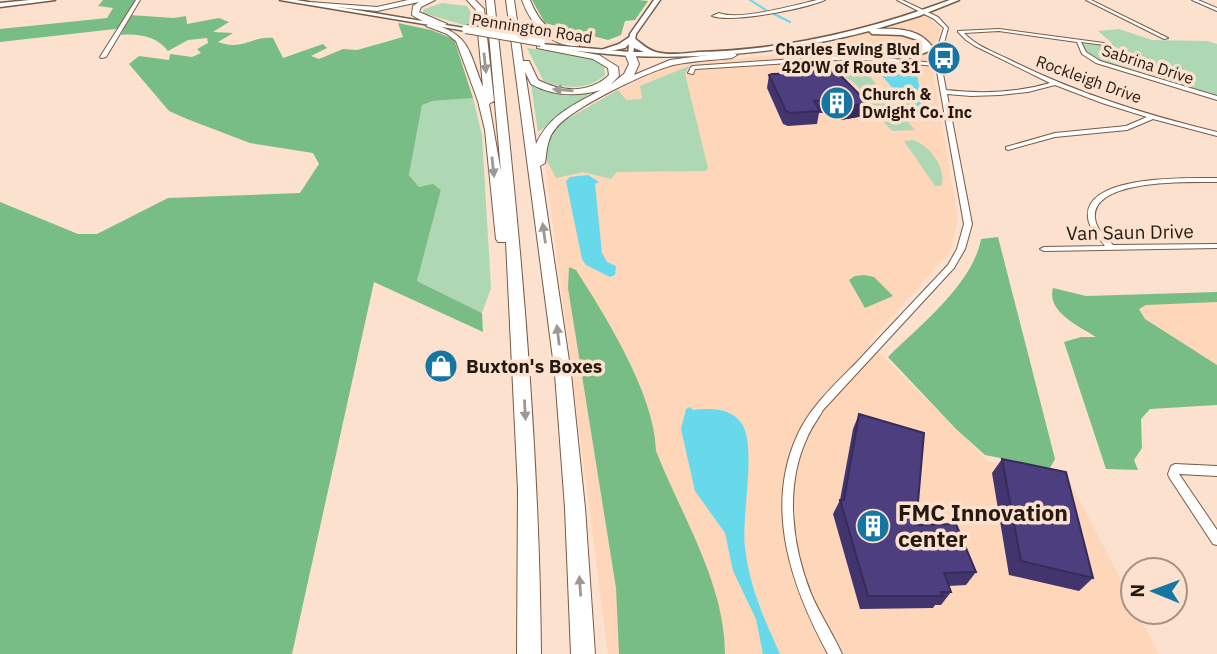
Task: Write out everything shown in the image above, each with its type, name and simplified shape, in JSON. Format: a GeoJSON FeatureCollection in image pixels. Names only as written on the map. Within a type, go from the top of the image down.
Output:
{"type":"FeatureCollection","features":[{"type":"Feature","properties":{"kind":"highway"},"geometry":{"type":"LineString","coordinates":[[309,4],[377,9],[420,0]]}},
{"type":"Feature","properties":{"kind":"highway"},"geometry":{"type":"LineString","coordinates":[[390,17],[420,0]]}},
{"type":"Feature","properties":{"kind":"highway"},"geometry":{"type":"LineString","coordinates":[[431,0],[417,6],[416,14],[422,19],[452,26]]}},
{"type":"Feature","properties":{"kind":"highway"},"geometry":{"type":"LineString","coordinates":[[471,0],[480,9],[499,214],[522,351]]}},
{"type":"Feature","properties":{"kind":"highway"},"geometry":{"type":"LineString","coordinates":[[490,0],[522,351],[529,510],[529,654]]}},
{"type":"Feature","properties":{"kind":"highway"},"geometry":{"type":"LineString","coordinates":[[510,0],[569,435],[583,654]]}},
{"type":"Feature","properties":{"kind":"highway"},"geometry":{"type":"LineString","coordinates":[[526,0],[533,20],[546,32],[564,40],[617,52],[634,61],[634,70],[622,80],[563,116],[546,133],[540,146],[536,179]]}},
{"type":"Feature","properties":{"kind":"highway"},"geometry":{"type":"LineString","coordinates":[[512,18],[531,78],[537,84],[555,90],[580,91],[603,85],[614,76],[613,67],[603,59],[540,44]]}},
{"type":"Feature","properties":{"kind":"highway"},"geometry":{"type":"LineString","coordinates":[[430,26],[450,32],[460,40],[481,94],[491,130]]}},
{"type":"Feature","properties":{"kind":"highway"},"geometry":{"type":"LineString","coordinates":[[589,100],[665,64],[732,55]]}},
{"type":"Feature","properties":{"kind":"main road"},"geometry":{"type":"LineString","coordinates":[[1,5],[52,0]]}},
{"type":"Feature","properties":{"kind":"main road","name":"Pennington Road"},"geometry":{"type":"LineString","coordinates":[[283,0],[452,26],[466,31]]}},
{"type":"Feature","properties":{"kind":"main road","name":"Pennington Road"},"geometry":{"type":"LineString","coordinates":[[390,17],[540,44],[677,56],[732,55],[808,44],[956,0]]}},
{"type":"Feature","properties":{"kind":"main road"},"geometry":{"type":"LineString","coordinates":[[808,44],[872,32],[942,40]]}},
{"type":"Feature","properties":{"kind":"main road"},"geometry":{"type":"LineString","coordinates":[[853,57],[920,54],[927,46],[912,35]]}},
{"type":"Feature","properties":{"kind":"main road"},"geometry":{"type":"LineString","coordinates":[[912,35],[928,43],[939,65]]}},
{"type":"Feature","properties":{"kind":"main road"},"geometry":{"type":"LineString","coordinates":[[617,52],[631,37],[634,44],[643,49],[677,56]]}},
{"type":"Feature","properties":{"kind":"main road","name":"Pennington Road"},"geometry":{"type":"LineString","coordinates":[[540,44],[617,52]]}},
{"type":"Feature","properties":{"kind":"street"},"geometry":{"type":"LineString","coordinates":[[103,57],[138,0]]}},
{"type":"Feature","properties":{"kind":"street"},"geometry":{"type":"LineString","coordinates":[[617,52],[657,0]]}},
{"type":"Feature","properties":{"kind":"street"},"geometry":{"type":"LineString","coordinates":[[785,0],[797,6]]}},
{"type":"Feature","properties":{"kind":"street"},"geometry":{"type":"LineString","coordinates":[[725,16],[755,15],[823,0]]}},
{"type":"Feature","properties":{"kind":"street"},"geometry":{"type":"LineString","coordinates":[[835,654],[812,610],[793,555],[787,521],[789,476],[796,449],[808,422],[944,273],[961,249],[967,232],[967,215],[937,54],[946,32],[945,26],[925,11],[900,0]]}},
{"type":"Feature","properties":{"kind":"street"},"geometry":{"type":"LineString","coordinates":[[1088,0],[1166,38]]}},
{"type":"Feature","properties":{"kind":"street"},"geometry":{"type":"LineString","coordinates":[[1194,0],[1217,10]]}},
{"type":"Feature","properties":{"kind":"street","name":"Rockleigh Drive"},"geometry":{"type":"LineString","coordinates":[[1079,43],[999,30],[960,32],[998,57],[1055,83],[1152,117],[1217,134]]}},
{"type":"Feature","properties":{"kind":"street"},"geometry":{"type":"LineString","coordinates":[[1079,43],[1111,45]]}},
{"type":"Feature","properties":{"kind":"street","name":"Sabrina Drive"},"geometry":{"type":"LineString","coordinates":[[1079,43],[1084,53],[1098,62],[1217,98]]}},
{"type":"Feature","properties":{"kind":"street"},"geometry":{"type":"LineString","coordinates":[[691,73],[694,68],[853,57],[939,65]]}},
{"type":"Feature","properties":{"kind":"street"},"geometry":{"type":"LineString","coordinates":[[944,92],[981,94],[1037,88],[1055,83]]}},
{"type":"Feature","properties":{"kind":"street"},"geometry":{"type":"LineString","coordinates":[[1008,148],[1055,135],[1127,128],[1152,117]]}},
{"type":"Feature","properties":{"kind":"street"},"geometry":{"type":"LineString","coordinates":[[1111,248],[1090,215],[1093,204],[1105,194],[1125,186],[1151,182],[1217,180]]}},
{"type":"Feature","properties":{"kind":"street","name":"Van Saun Drive"},"geometry":{"type":"LineString","coordinates":[[1044,249],[1217,246]]}},
{"type":"Feature","properties":{"kind":"street"},"geometry":{"type":"LineString","coordinates":[[1215,533],[1173,474],[1175,469],[1217,471]]}},
{"type":"Feature","properties":{"kind":"shaded area"},"geometry":{"type":"Polygon","coordinates":[[[926,16],[940,28],[931,62],[958,219],[950,252],[869,342],[989,462],[1067,476],[1119,576],[1119,626],[1144,626],[1159,654],[608,654],[544,155],[592,103],[669,66],[801,52],[926,16]]]}},
{"type":"Feature","properties":{"kind":"shaded area"},"geometry":{"type":"Polygon","coordinates":[[[1217,301],[1217,372],[1123,304],[1217,301]]]}},
{"type":"Feature","properties":{"kind":"green space"},"geometry":{"type":"Polygon","coordinates":[[[103,0],[139,0],[129,15],[174,18],[186,16],[187,24],[219,18],[229,22],[213,32],[233,33],[218,42],[234,45],[273,38],[283,58],[323,44],[327,48],[311,56],[319,59],[343,49],[357,50],[403,37],[398,23],[431,30],[454,39],[473,98],[433,101],[422,105],[409,175],[419,187],[433,184],[441,190],[417,281],[482,313],[483,332],[374,282],[292,654],[0,654],[0,202],[78,234],[97,234],[168,198],[300,193],[319,164],[313,153],[250,143],[169,111],[129,64],[139,56],[169,60],[170,54],[192,57],[201,53],[197,49],[208,43],[207,38],[188,40],[168,51],[159,42],[147,37],[121,35],[124,28],[0,42],[0,29],[107,18],[113,8],[98,6],[103,0]]]}},
{"type":"Feature","properties":{"kind":"green space"},"geometry":{"type":"Polygon","coordinates":[[[532,0],[648,1],[635,20],[625,21],[621,35],[608,40],[545,23],[532,0]]]}},
{"type":"Feature","properties":{"kind":"green space"},"geometry":{"type":"Polygon","coordinates":[[[442,3],[467,6],[473,16],[473,24],[467,26],[423,13],[424,9],[442,3]]]}},
{"type":"Feature","properties":{"kind":"green space"},"geometry":{"type":"Polygon","coordinates":[[[1119,29],[1152,40],[1207,41],[1217,44],[1217,97],[1148,79],[1086,55],[1080,44],[1114,45],[1098,31],[1119,29]]]}},
{"type":"Feature","properties":{"kind":"green space"},"geometry":{"type":"Polygon","coordinates":[[[527,48],[591,57],[604,65],[605,75],[591,84],[576,87],[544,82],[527,48]]]}},
{"type":"Feature","properties":{"kind":"green space"},"geometry":{"type":"Polygon","coordinates":[[[836,63],[858,65],[866,72],[915,130],[893,131],[854,83],[831,67],[836,63]]]}},
{"type":"Feature","properties":{"kind":"green space"},"geometry":{"type":"Polygon","coordinates":[[[689,66],[685,74],[708,168],[706,171],[617,172],[611,179],[583,172],[556,178],[544,155],[548,137],[562,122],[618,90],[626,100],[642,99],[640,86],[689,66]]]}},
{"type":"Feature","properties":{"kind":"green space"},"geometry":{"type":"Polygon","coordinates":[[[531,84],[549,91],[595,90],[538,132],[531,84]]]}},
{"type":"Feature","properties":{"kind":"green space"},"geometry":{"type":"Polygon","coordinates":[[[473,98],[482,135],[491,288],[482,313],[417,281],[441,190],[433,185],[419,187],[409,175],[422,105],[433,101],[473,98]]]}},
{"type":"Feature","properties":{"kind":"green space"},"geometry":{"type":"Polygon","coordinates":[[[913,140],[936,158],[942,172],[941,186],[935,186],[904,141],[913,140]]]}},
{"type":"Feature","properties":{"kind":"green space"},"geometry":{"type":"Polygon","coordinates":[[[998,237],[1055,459],[1050,468],[985,455],[956,429],[888,357],[956,288],[968,272],[981,239],[998,237]]]}},
{"type":"Feature","properties":{"kind":"green space"},"geometry":{"type":"Polygon","coordinates":[[[569,267],[576,270],[601,310],[638,382],[654,429],[656,451],[710,575],[718,601],[725,654],[619,654],[616,588],[568,288],[569,267]]]}},
{"type":"Feature","properties":{"kind":"green space"},"geometry":{"type":"Polygon","coordinates":[[[864,275],[874,277],[893,296],[865,308],[849,280],[864,275]]]}},
{"type":"Feature","properties":{"kind":"green space"},"geometry":{"type":"Polygon","coordinates":[[[1053,288],[1086,296],[1217,292],[1217,302],[1146,305],[1139,309],[1145,319],[1217,365],[1217,405],[1150,409],[1141,419],[1142,448],[1134,460],[1138,470],[1106,469],[1064,342],[1081,337],[1096,337],[1059,311],[1052,297],[1053,288]]]}},
{"type":"Feature","properties":{"kind":"water"},"geometry":{"type":"Polygon","coordinates":[[[877,65],[909,70],[917,75],[923,104],[927,106],[924,107],[924,120],[917,116],[876,69],[877,65]]]}},
{"type":"Feature","properties":{"kind":"water"},"geometry":{"type":"Polygon","coordinates":[[[588,175],[599,182],[595,184],[602,253],[607,262],[616,266],[615,275],[610,277],[586,265],[582,259],[566,181],[570,177],[588,175]]]}},
{"type":"Feature","properties":{"kind":"water"},"geometry":{"type":"Polygon","coordinates":[[[690,407],[693,410],[714,409],[726,412],[742,424],[748,449],[744,534],[747,561],[758,602],[780,654],[763,654],[756,619],[733,571],[725,533],[695,491],[681,429],[686,409],[690,407]]]}},
{"type":"Feature","properties":{"kind":"building"},"geometry":{"type":"Polygon","coordinates":[[[834,69],[868,103],[844,107],[833,100],[814,101],[820,111],[786,111],[769,75],[808,73],[808,70],[834,69]]]}},
{"type":"Feature","properties":{"kind":"building","name":"FMC Innovation center"},"geometry":{"type":"Polygon","coordinates":[[[859,414],[924,433],[916,525],[956,524],[976,572],[944,573],[951,592],[941,592],[943,596],[868,596],[840,500],[844,500],[859,414]]]}},
{"type":"Feature","properties":{"kind":"building"},"geometry":{"type":"Polygon","coordinates":[[[1002,459],[1066,472],[1093,578],[1021,561],[1002,459]]]}},
{"type":"Feature","properties":{"kind":"waterway"},"geometry":{"type":"LineString","coordinates":[[750,0],[766,10]]}},
{"type":"Feature","properties":{"kind":"waterway"},"geometry":{"type":"LineString","coordinates":[[774,14],[790,22]]}},
{"type":"Feature","properties":{"kind":"place","name":"Charles Ewing Blvd 420'W of Route 31"},"geometry":{"type":"Point","coordinates":[944,58]}},
{"type":"Feature","properties":{"kind":"place","name":"Church & Dwight Co. Inc"},"geometry":{"type":"Point","coordinates":[837,103]}},
{"type":"Feature","properties":{"kind":"place","name":"Buxton's Boxes"},"geometry":{"type":"Point","coordinates":[441,366]}},
{"type":"Feature","properties":{"kind":"place","name":"FMC Innovation center"},"geometry":{"type":"Point","coordinates":[873,526]}}]}
